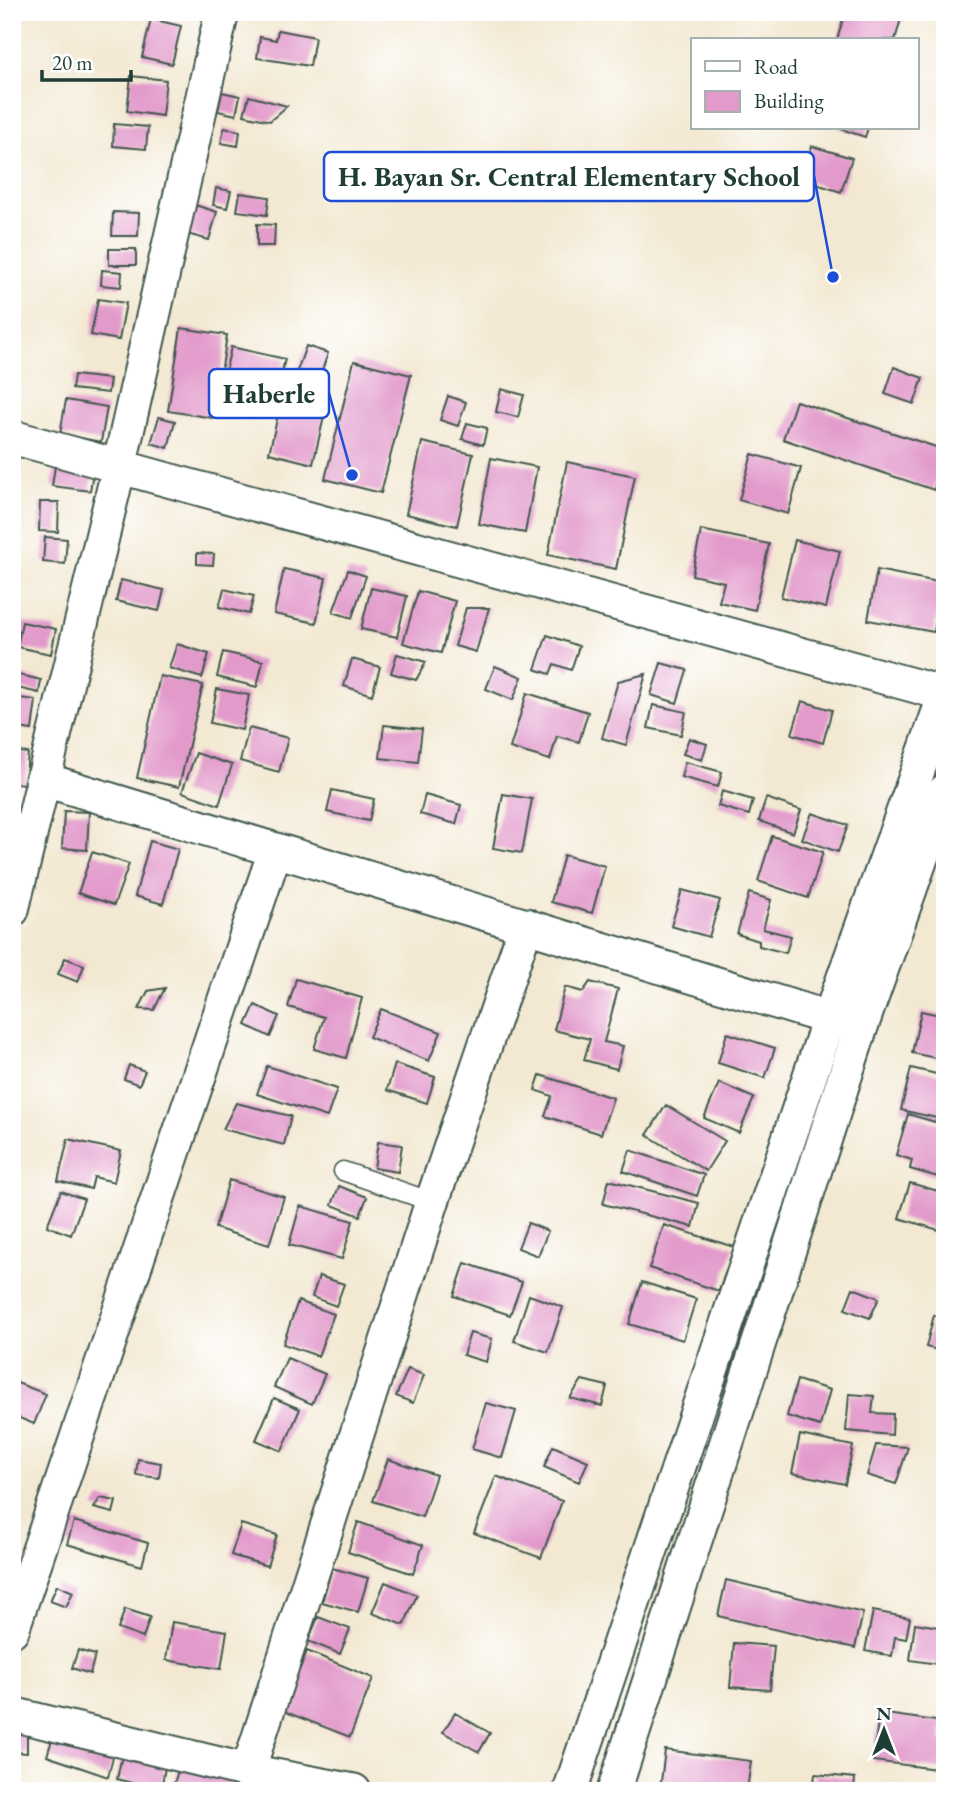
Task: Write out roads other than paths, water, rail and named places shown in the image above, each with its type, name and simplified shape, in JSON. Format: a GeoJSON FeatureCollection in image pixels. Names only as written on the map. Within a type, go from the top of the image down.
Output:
{"type":"FeatureCollection","features":[{"type":"Feature","properties":{"kind":"street"},"geometry":{"type":"LineString","coordinates":[[12,910],[119,467],[222,12]]}},
{"type":"Feature","properties":{"kind":"street"},"geometry":{"type":"LineString","coordinates":[[12,437],[945,694],[614,1791]]}},
{"type":"Feature","properties":{"kind":"street"},"geometry":{"type":"LineString","coordinates":[[42,779],[845,1023]]}},
{"type":"Feature","properties":{"kind":"street"},"geometry":{"type":"LineString","coordinates":[[570,1791],[845,1023],[945,791]]}},
{"type":"Feature","properties":{"kind":"street"},"geometry":{"type":"LineString","coordinates":[[12,1630],[275,851]]}},
{"type":"Feature","properties":{"kind":"street"},"geometry":{"type":"LineString","coordinates":[[248,1771],[432,1202],[526,925]]}},
{"type":"Feature","properties":{"kind":"street"},"geometry":{"type":"LineString","coordinates":[[12,1714],[248,1771],[354,1791]]}},
{"type":"Feature","properties":{"kind":"lane"},"geometry":{"type":"LineString","coordinates":[[343,1171],[432,1202]]}},
{"type":"Feature","properties":{"kind":"place","name":"H. Bayan Sr. Central Elementary School"},"geometry":{"type":"Point","coordinates":[833,277]}},
{"type":"Feature","properties":{"kind":"place","name":"Haberle"},"geometry":{"type":"Point","coordinates":[352,475]}}]}
